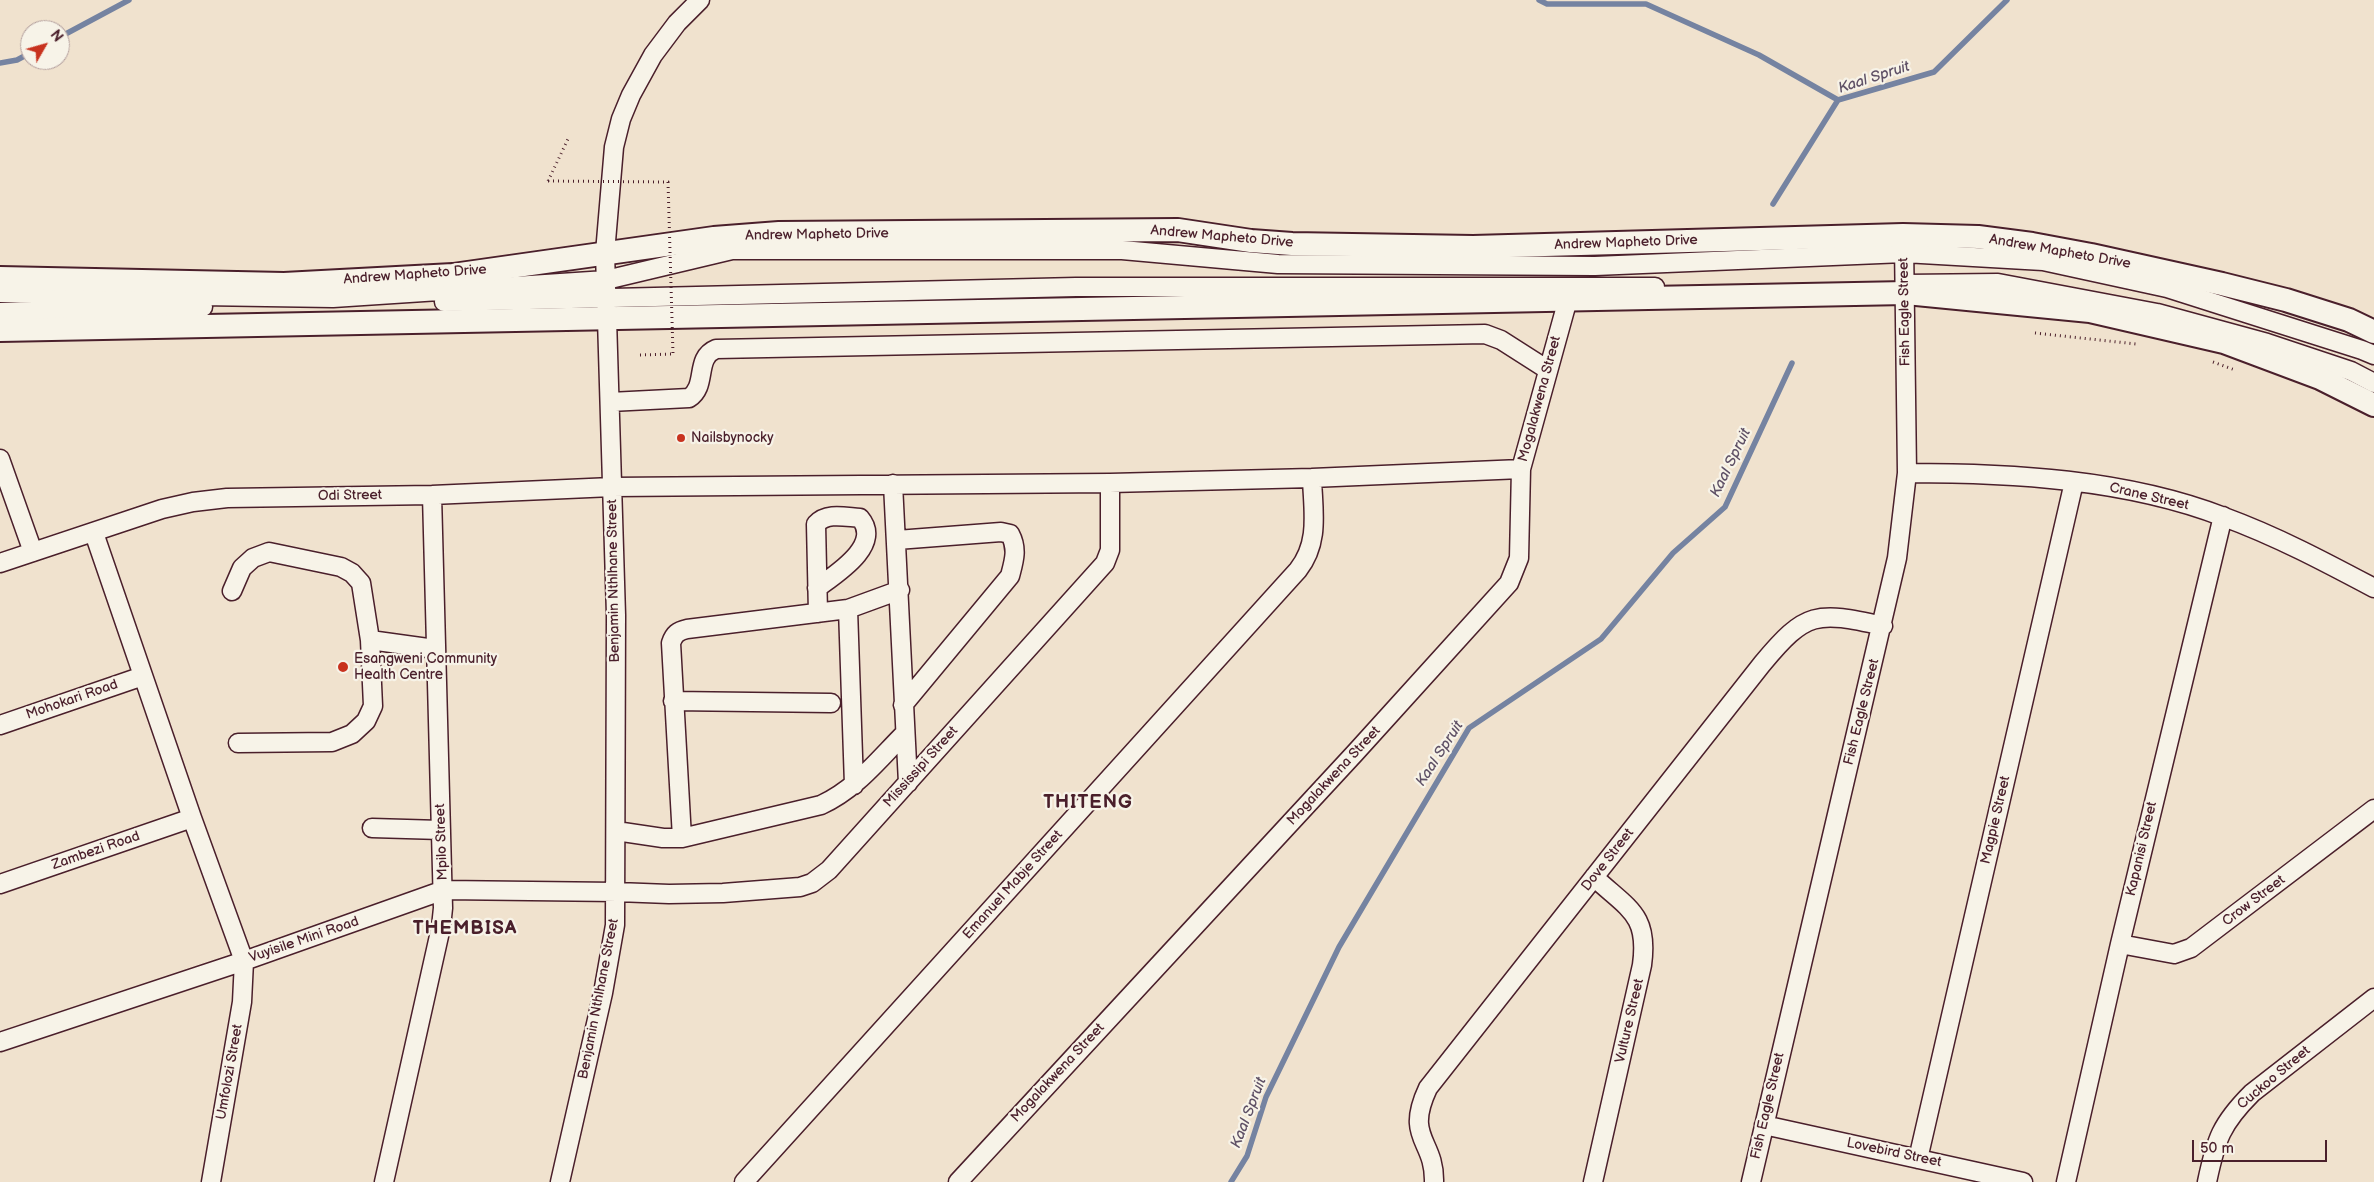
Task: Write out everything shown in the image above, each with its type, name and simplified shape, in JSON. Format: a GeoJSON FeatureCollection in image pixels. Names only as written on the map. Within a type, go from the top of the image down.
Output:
{"type":"FeatureCollection","features":[{"type":"Feature","properties":{"kind":"main road","name":"Andrew Mapheto Drive"},"geometry":{"type":"LineString","coordinates":[[0,278],[284,284],[453,275],[714,238],[779,233],[1178,230],[1251,241],[1292,244],[1754,249],[1793,238],[1904,244],[1978,238],[2032,244],[2091,255],[2286,300],[2349,320],[2374,332]]}},
{"type":"Feature","properties":{"kind":"main road"},"geometry":{"type":"LineString","coordinates":[[0,330],[606,309],[1568,299],[1753,291],[1905,289],[2090,311],[2224,342],[2320,378],[2374,405]]}},
{"type":"Feature","properties":{"kind":"street","name":"Benjamin Nthlhane Street"},"geometry":{"type":"LineString","coordinates":[[560,1182],[609,964],[615,925],[617,892],[616,615],[605,253],[614,147],[621,119],[631,95],[653,55],[677,23],[700,0]]}},
{"type":"Feature","properties":{"kind":"street"},"geometry":{"type":"LineString","coordinates":[[0,293],[333,298],[606,280],[732,250],[1122,250],[1288,264],[1594,266],[1754,249],[1803,258],[1904,244],[2043,261],[2167,288],[2362,350],[2374,356]]}},
{"type":"Feature","properties":{"kind":"street","name":"Fish Eagle Street"},"geometry":{"type":"LineString","coordinates":[[1751,1182],[1898,558],[1907,473],[1904,244]]}},
{"type":"Feature","properties":{"kind":"street"},"geometry":{"type":"LineString","coordinates":[[1905,289],[1998,283],[2157,313],[2267,343],[2351,371],[2374,382]]}},
{"type":"Feature","properties":{"kind":"street"},"geometry":{"type":"LineString","coordinates":[[0,312],[606,309],[1076,287],[1753,291]]}},
{"type":"Feature","properties":{"kind":"street","name":"Mogalakwena Street"},"geometry":{"type":"LineString","coordinates":[[958,1182],[1503,592],[1509,583],[1518,558],[1521,469],[1568,299]]}},
{"type":"Feature","properties":{"kind":"street"},"geometry":{"type":"LineString","coordinates":[[610,402],[689,398],[699,387],[703,358],[707,352],[716,349],[1485,334],[1502,340],[1548,370]]}},
{"type":"Feature","properties":{"kind":"street"},"geometry":{"type":"LineString","coordinates":[[0,459],[33,552]]}},
{"type":"Feature","properties":{"kind":"street","name":"Odi Street"},"geometry":{"type":"LineString","coordinates":[[0,563],[162,509],[193,502],[227,498],[432,495],[612,486],[1110,482],[1312,478],[1521,469]]}},
{"type":"Feature","properties":{"kind":"street","name":"Crane Street"},"geometry":{"type":"LineString","coordinates":[[1907,473],[2020,476],[2074,482],[2127,491],[2223,516],[2321,560],[2374,588]]}},
{"type":"Feature","properties":{"kind":"street","name":"Emanuel Mabje Street"},"geometry":{"type":"LineString","coordinates":[[744,1182],[1298,570],[1311,551],[1314,535],[1312,478]]}},
{"type":"Feature","properties":{"kind":"street","name":"Mississipi Street"},"geometry":{"type":"LineString","coordinates":[[617,892],[668,894],[790,889],[812,883],[829,870],[1105,563],[1110,550],[1110,482]]}},
{"type":"Feature","properties":{"kind":"street","name":"Magpie Street"},"geometry":{"type":"LineString","coordinates":[[1918,1158],[2074,482]]}},
{"type":"Feature","properties":{"kind":"street"},"geometry":{"type":"LineString","coordinates":[[893,484],[900,590],[903,705],[908,783]]}},
{"type":"Feature","properties":{"kind":"street","name":"Mpilo Street"},"geometry":{"type":"LineString","coordinates":[[384,1182],[441,928],[444,890],[435,649],[432,495]]}},
{"type":"Feature","properties":{"kind":"street","name":"Kapanisi Street"},"geometry":{"type":"LineString","coordinates":[[2066,1182],[2120,944],[2223,516]]}},
{"type":"Feature","properties":{"kind":"street"},"geometry":{"type":"LineString","coordinates":[[897,540],[1001,532],[1010,534],[1016,556],[1010,576],[903,705]]}},
{"type":"Feature","properties":{"kind":"street"},"geometry":{"type":"LineString","coordinates":[[94,533],[192,818],[244,961]]}},
{"type":"Feature","properties":{"kind":"street"},"geometry":{"type":"LineString","coordinates":[[232,591],[242,568],[253,558],[269,552],[341,567],[352,573],[361,583],[370,640],[373,706],[366,721],[352,734],[332,742],[238,743]]}},
{"type":"Feature","properties":{"kind":"street"},"geometry":{"type":"LineString","coordinates":[[817,588],[818,612]]}},
{"type":"Feature","properties":{"kind":"street"},"geometry":{"type":"LineString","coordinates":[[682,838],[673,701],[671,643],[673,636],[679,631],[818,612],[848,610],[900,590]]}},
{"type":"Feature","properties":{"kind":"street"},"geometry":{"type":"LineString","coordinates":[[848,610],[854,785]]}},
{"type":"Feature","properties":{"kind":"street","name":"Dove Street"},"geometry":{"type":"LineString","coordinates":[[1434,1182],[1432,1167],[1417,1124],[1421,1101],[1428,1088],[1762,664],[1792,631],[1801,624],[1831,617],[1847,618],[1883,626]]}},
{"type":"Feature","properties":{"kind":"street"},"geometry":{"type":"LineString","coordinates":[[370,640],[435,649]]}},
{"type":"Feature","properties":{"kind":"street","name":"Mohokari Road"},"geometry":{"type":"LineString","coordinates":[[0,725],[143,676]]}},
{"type":"Feature","properties":{"kind":"street"},"geometry":{"type":"LineString","coordinates":[[673,701],[831,703]]}},
{"type":"Feature","properties":{"kind":"street"},"geometry":{"type":"LineString","coordinates":[[616,831],[663,838],[682,838],[820,805],[841,796],[854,785],[905,733]]}},
{"type":"Feature","properties":{"kind":"street","name":"Crow Street"},"geometry":{"type":"LineString","coordinates":[[2120,944],[2174,954],[2191,948],[2374,809]]}},
{"type":"Feature","properties":{"kind":"street","name":"Zambezi Road"},"geometry":{"type":"LineString","coordinates":[[0,884],[192,818]]}},
{"type":"Feature","properties":{"kind":"street"},"geometry":{"type":"LineString","coordinates":[[372,828],[441,830]]}},
{"type":"Feature","properties":{"kind":"street","name":"Vulture Street"},"geometry":{"type":"LineString","coordinates":[[1593,1182],[1642,965],[1645,943],[1643,929],[1638,918],[1594,877]]}},
{"type":"Feature","properties":{"kind":"street","name":"Vuyisile Mini Road"},"geometry":{"type":"LineString","coordinates":[[0,1042],[244,961],[444,890],[617,892]]}},
{"type":"Feature","properties":{"kind":"street","name":"Umfolozi Street"},"geometry":{"type":"LineString","coordinates":[[212,1182],[242,1002],[244,961]]}},
{"type":"Feature","properties":{"kind":"street","name":"Cuckoo Street"},"geometry":{"type":"LineString","coordinates":[[2207,1182],[2215,1146],[2221,1131],[2238,1107],[2252,1093],[2374,998]]}},
{"type":"Feature","properties":{"kind":"street","name":"Lovebird Street"},"geometry":{"type":"LineString","coordinates":[[1764,1125],[2023,1182]]}},
{"type":"Feature","properties":{"kind":"path"},"geometry":{"type":"LineString","coordinates":[[569,137],[548,181],[668,182],[673,354],[640,355]]}},
{"type":"Feature","properties":{"kind":"path"},"geometry":{"type":"LineString","coordinates":[[2035,333],[2144,345]]}},
{"type":"Feature","properties":{"kind":"path"},"geometry":{"type":"LineString","coordinates":[[2212,361],[2237,370]]}},
{"type":"Feature","properties":{"kind":"waterway"},"geometry":{"type":"LineString","coordinates":[[70,32],[129,0]]}},
{"type":"Feature","properties":{"kind":"waterway"},"geometry":{"type":"LineString","coordinates":[[1539,0],[1547,4],[1646,4],[1759,55],[1838,100]]}},
{"type":"Feature","properties":{"kind":"waterway","name":"Kaal Spruit"},"geometry":{"type":"LineString","coordinates":[[1773,204],[1838,100],[1934,72],[2007,0]]}},
{"type":"Feature","properties":{"kind":"waterway"},"geometry":{"type":"LineString","coordinates":[[0,63],[20,58]]}},
{"type":"Feature","properties":{"kind":"waterway","name":"Kaal Spruit"},"geometry":{"type":"LineString","coordinates":[[1231,1182],[1247,1156],[1266,1097],[1339,947],[1469,728],[1601,639],[1673,553],[1725,507],[1792,363]]}},
{"type":"Feature","properties":{"kind":"place","name":"Nailsbynocky"},"geometry":{"type":"Point","coordinates":[681,438]}},
{"type":"Feature","properties":{"kind":"place","name":"Esangweni Community Health Centre"},"geometry":{"type":"Point","coordinates":[343,667]}},
{"type":"Feature","properties":{"kind":"district","name":"THITENG"},"geometry":{"type":"Point","coordinates":[1088,803]}},
{"type":"Feature","properties":{"kind":"district","name":"THEMBISA"},"geometry":{"type":"Point","coordinates":[465,929]}}]}
